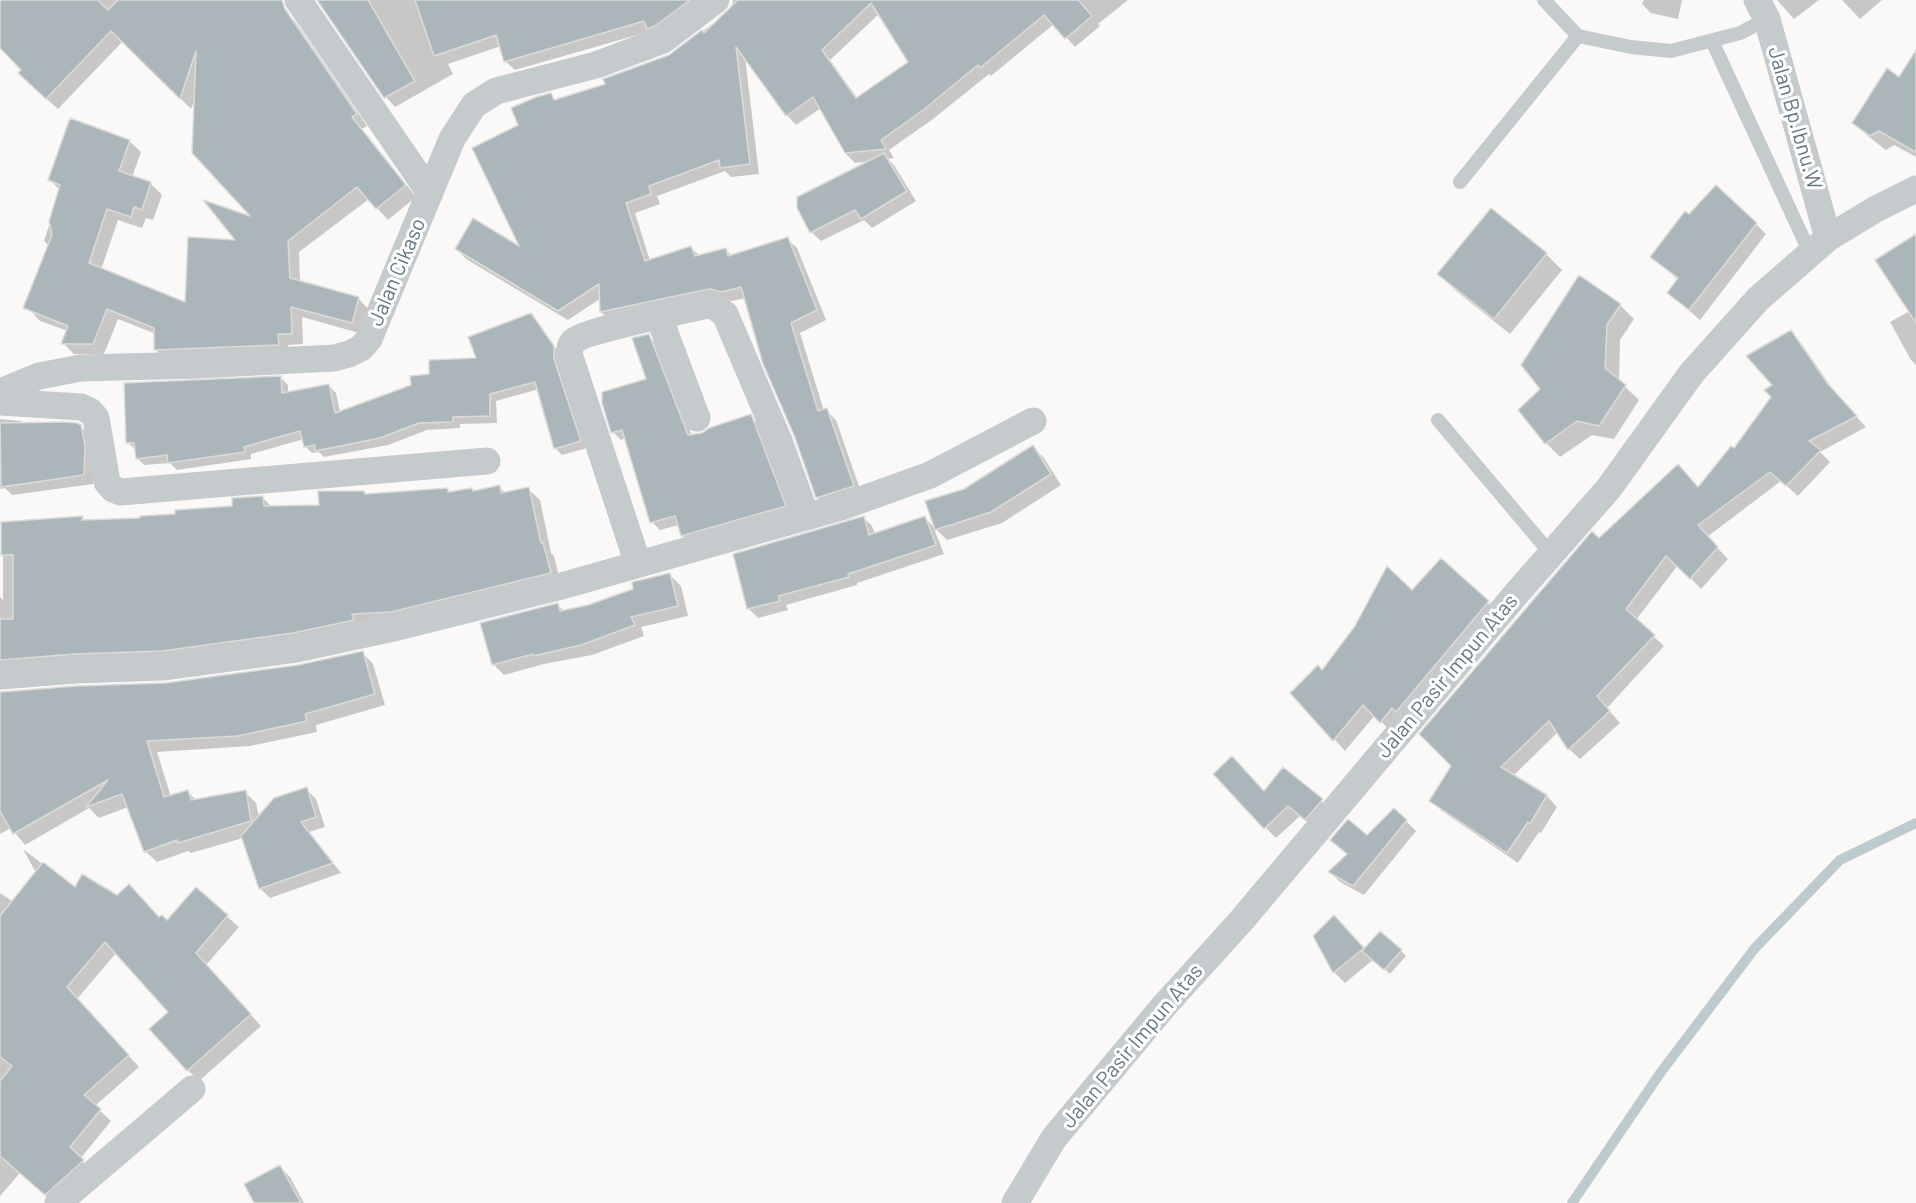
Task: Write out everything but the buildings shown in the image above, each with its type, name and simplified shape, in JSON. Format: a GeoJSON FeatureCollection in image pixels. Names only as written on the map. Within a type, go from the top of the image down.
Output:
{"type":"FeatureCollection","features":[{"type":"Feature","properties":{"kind":"street"},"geometry":{"type":"LineString","coordinates":[[298,0],[430,193]]}},
{"type":"Feature","properties":{"kind":"street","name":"Jalan Cikaso"},"geometry":{"type":"LineString","coordinates":[[0,392],[39,376],[81,368],[334,358],[350,354],[361,348],[369,339],[452,139],[474,105],[496,91],[596,65],[663,40],[716,0]]}},
{"type":"Feature","properties":{"kind":"street","name":"Jalan Bp.Ibnu.W"},"geometry":{"type":"LineString","coordinates":[[1762,9],[1819,245]]}},
{"type":"Feature","properties":{"kind":"street","name":"Jalan Pasir Impun Atas"},"geometry":{"type":"LineString","coordinates":[[1015,1203],[1054,1138],[1164,1006],[1241,921],[1609,488],[1691,374],[1758,298],[1819,245],[1875,209],[1916,189]]}},
{"type":"Feature","properties":{"kind":"street"},"geometry":{"type":"LineString","coordinates":[[638,564],[569,354],[575,339],[608,328],[702,306],[712,306],[725,314],[779,441],[806,516]]}},
{"type":"Feature","properties":{"kind":"street"},"geometry":{"type":"LineString","coordinates":[[659,317],[697,418]]}},
{"type":"Feature","properties":{"kind":"street"},"geometry":{"type":"LineString","coordinates":[[0,402],[81,407],[90,411],[96,418],[107,482],[112,489],[121,492],[487,461]]}},
{"type":"Feature","properties":{"kind":"street"},"geometry":{"type":"LineString","coordinates":[[0,676],[76,670],[163,667],[296,649],[547,590],[842,507],[930,475],[1034,421]]}},
{"type":"Feature","properties":{"kind":"street"},"geometry":{"type":"LineString","coordinates":[[58,1203],[192,1089]]}},
{"type":"Feature","properties":{"kind":"lane"},"geometry":{"type":"LineString","coordinates":[[1544,0],[1578,36],[1631,47],[1671,51],[1740,33],[1762,9]]}},
{"type":"Feature","properties":{"kind":"lane"},"geometry":{"type":"LineString","coordinates":[[1460,182],[1578,36]]}},
{"type":"Feature","properties":{"kind":"lane"},"geometry":{"type":"LineString","coordinates":[[1712,41],[1819,245]]}},
{"type":"Feature","properties":{"kind":"lane"},"geometry":{"type":"LineString","coordinates":[[1438,420],[1551,554]]}},
{"type":"Feature","properties":{"kind":"waterway"},"geometry":{"type":"LineString","coordinates":[[1572,1203],[1661,1072],[1755,948],[1840,860],[1916,823]]}}]}
